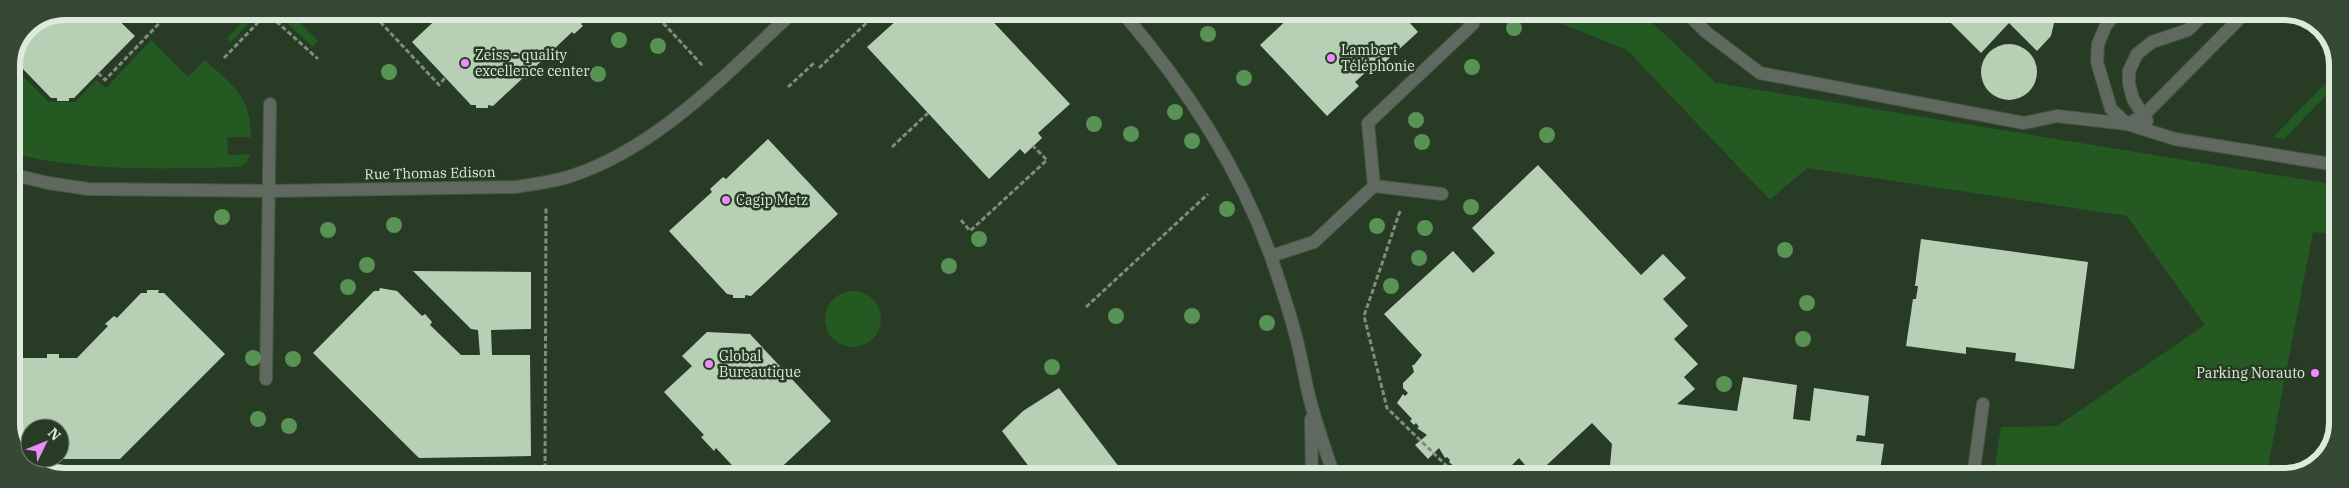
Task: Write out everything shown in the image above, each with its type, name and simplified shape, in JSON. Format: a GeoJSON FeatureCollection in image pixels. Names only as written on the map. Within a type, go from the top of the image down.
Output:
{"type":"FeatureCollection","features":[{"type":"Feature","properties":{"kind":"street","name":"Rue Thomas Edison"},"geometry":{"type":"LineString","coordinates":[[20,176],[48,183],[88,188],[269,191],[516,187],[545,183],[570,176],[616,156],[677,115],[784,20]]}},
{"type":"Feature","properties":{"kind":"street"},"geometry":{"type":"LineString","coordinates":[[1128,20],[1165,65],[1200,116],[1237,180],[1271,256],[1296,337],[1311,404],[1331,468]]}},
{"type":"Feature","properties":{"kind":"street"},"geometry":{"type":"LineString","coordinates":[[1374,186],[1368,123],[1472,24],[1468,20]]}},
{"type":"Feature","properties":{"kind":"street"},"geometry":{"type":"LineString","coordinates":[[1694,20],[1706,32],[1760,73],[2024,123],[2057,116],[2127,124],[2158,132],[2175,139],[2329,164]]}},
{"type":"Feature","properties":{"kind":"street"},"geometry":{"type":"LineString","coordinates":[[2111,20],[2098,44],[2097,62],[2111,109],[2127,124]]}},
{"type":"Feature","properties":{"kind":"street"},"geometry":{"type":"LineString","coordinates":[[2158,132],[2143,116],[2133,99],[2129,84],[2129,71],[2137,54],[2152,42],[2188,30],[2198,20]]}},
{"type":"Feature","properties":{"kind":"street"},"geometry":{"type":"LineString","coordinates":[[2127,124],[2143,116],[2238,20]]}},
{"type":"Feature","properties":{"kind":"street"},"geometry":{"type":"LineString","coordinates":[[266,379],[270,104]]}},
{"type":"Feature","properties":{"kind":"street"},"geometry":{"type":"LineString","coordinates":[[1271,256],[1314,242],[1374,186],[1442,194]]}},
{"type":"Feature","properties":{"kind":"street"},"geometry":{"type":"LineString","coordinates":[[1311,404],[1312,468]]}},
{"type":"Feature","properties":{"kind":"street"},"geometry":{"type":"LineString","coordinates":[[1974,468],[1983,404]]}},
{"type":"Feature","properties":{"kind":"path"},"geometry":{"type":"LineString","coordinates":[[98,73],[105,80],[162,20]]}},
{"type":"Feature","properties":{"kind":"path"},"geometry":{"type":"LineString","coordinates":[[224,58],[260,20]]}},
{"type":"Feature","properties":{"kind":"path"},"geometry":{"type":"LineString","coordinates":[[276,20],[318,59]]}},
{"type":"Feature","properties":{"kind":"path"},"geometry":{"type":"LineString","coordinates":[[378,20],[439,85],[446,78]]}},
{"type":"Feature","properties":{"kind":"path"},"geometry":{"type":"LineString","coordinates":[[660,20],[717,81]]}},
{"type":"Feature","properties":{"kind":"path"},"geometry":{"type":"LineString","coordinates":[[819,68],[870,20]]}},
{"type":"Feature","properties":{"kind":"path"},"geometry":{"type":"LineString","coordinates":[[788,87],[814,63]]}},
{"type":"Feature","properties":{"kind":"path"},"geometry":{"type":"LineString","coordinates":[[892,147],[928,113]]}},
{"type":"Feature","properties":{"kind":"path"},"geometry":{"type":"LineString","coordinates":[[960,220],[970,231],[1047,160],[1033,146]]}},
{"type":"Feature","properties":{"kind":"path"},"geometry":{"type":"LineString","coordinates":[[545,183],[546,468]]}},
{"type":"Feature","properties":{"kind":"path"},"geometry":{"type":"LineString","coordinates":[[1407,189],[1364,316],[1387,408],[1448,468]]}},
{"type":"Feature","properties":{"kind":"path"},"geometry":{"type":"LineString","coordinates":[[1086,307],[1208,194]]}},
{"type":"Feature","properties":{"kind":"green space"},"geometry":{"type":"Polygon","coordinates":[[[252,20],[231,42],[227,38],[243,21],[252,20]]]}},
{"type":"Feature","properties":{"kind":"green space"},"geometry":{"type":"Polygon","coordinates":[[[284,20],[305,20],[301,24],[318,41],[313,47],[284,20]]]}},
{"type":"Feature","properties":{"kind":"green space"},"geometry":{"type":"Polygon","coordinates":[[[1552,20],[1649,20],[1716,83],[2329,184],[2329,234],[2313,232],[2268,468],[1994,468],[2001,427],[2057,426],[2205,325],[2127,216],[1807,168],[1770,200],[1627,50],[1552,20]]]}},
{"type":"Feature","properties":{"kind":"green space"},"geometry":{"type":"Polygon","coordinates":[[[151,40],[188,77],[205,60],[232,85],[244,101],[248,111],[251,137],[227,137],[228,155],[250,154],[247,162],[241,167],[125,168],[68,163],[20,155],[20,74],[49,102],[75,102],[96,80],[106,88],[151,40]]]}},
{"type":"Feature","properties":{"kind":"green space"},"geometry":{"type":"Polygon","coordinates":[[[2329,80],[2329,92],[2284,139],[2273,137],[2329,80]]]}},
{"type":"Feature","properties":{"kind":"green space"},"geometry":{"type":"Polygon","coordinates":[[[847,291],[859,291],[869,295],[877,303],[881,319],[877,335],[869,343],[859,347],[847,347],[837,343],[829,335],[825,325],[825,313],[829,303],[837,295],[847,291]]]}},
{"type":"Feature","properties":{"kind":"building"},"geometry":{"type":"Polygon","coordinates":[[[65,20],[118,20],[135,36],[74,98],[69,98],[69,101],[57,101],[57,98],[51,98],[22,68],[20,70],[23,48],[33,33],[48,23],[65,20]]]}},
{"type":"Feature","properties":{"kind":"building"},"geometry":{"type":"Polygon","coordinates":[[[435,20],[585,20],[581,24],[583,26],[574,34],[572,32],[533,69],[535,71],[526,79],[524,77],[493,106],[488,105],[488,108],[476,108],[476,105],[471,105],[412,42],[435,20]]]}},
{"type":"Feature","properties":{"kind":"building"},"geometry":{"type":"Polygon","coordinates":[[[897,20],[991,20],[1070,104],[1038,133],[1042,138],[1025,154],[1020,149],[989,179],[867,47],[897,20]]]}},
{"type":"Feature","properties":{"kind":"building","name":"Lambert Téléphonie"},"geometry":{"type":"Polygon","coordinates":[[[1287,20],[1407,20],[1418,32],[1371,75],[1367,71],[1355,82],[1359,86],[1327,116],[1260,45],[1287,20]]]}},
{"type":"Feature","properties":{"kind":"building"},"geometry":{"type":"Polygon","coordinates":[[[1948,20],[2051,20],[2054,23],[2051,36],[2037,51],[2009,23],[1981,53],[1948,20]]]}},
{"type":"Feature","properties":{"kind":"building"},"geometry":{"type":"Polygon","coordinates":[[[2003,44],[2015,44],[2029,52],[2037,66],[2035,83],[2029,92],[2015,100],[2003,100],[1993,95],[1986,88],[1981,78],[1981,66],[1986,56],[1993,49],[2003,44]]]}},
{"type":"Feature","properties":{"kind":"building"},"geometry":{"type":"Polygon","coordinates":[[[768,139],[838,214],[751,296],[745,295],[745,298],[733,298],[733,295],[727,294],[669,231],[712,192],[710,189],[723,177],[726,179],[768,139]]]}},
{"type":"Feature","properties":{"kind":"building"},"geometry":{"type":"Polygon","coordinates":[[[1538,165],[1641,275],[1663,254],[1686,278],[1663,299],[1688,326],[1674,339],[1698,364],[1684,377],[1695,389],[1677,404],[1737,411],[1743,377],[1797,385],[1793,419],[1810,421],[1814,388],[1869,396],[1865,436],[1857,435],[1856,441],[1884,444],[1880,468],[1610,468],[1612,444],[1592,423],[1544,468],[1528,468],[1519,458],[1509,468],[1500,466],[1497,468],[1456,468],[1449,462],[1450,460],[1447,457],[1445,458],[1439,448],[1428,459],[1415,445],[1427,435],[1417,428],[1419,427],[1416,423],[1414,425],[1410,421],[1412,419],[1397,403],[1403,394],[1405,396],[1408,393],[1403,388],[1403,383],[1414,372],[1412,365],[1422,355],[1384,314],[1453,251],[1473,273],[1495,253],[1472,228],[1538,165]]]}},
{"type":"Feature","properties":{"kind":"building"},"geometry":{"type":"Polygon","coordinates":[[[1921,239],[2088,262],[2074,369],[2015,361],[2016,353],[1966,347],[1966,354],[1906,346],[1913,299],[1916,299],[1918,286],[1915,286],[1921,239]]]}},
{"type":"Feature","properties":{"kind":"building"},"geometry":{"type":"Polygon","coordinates":[[[413,271],[531,272],[531,329],[491,330],[492,355],[530,355],[531,456],[419,458],[313,353],[374,291],[379,291],[380,288],[397,291],[422,316],[425,314],[432,322],[430,325],[461,355],[480,355],[478,330],[471,329],[413,271]]]}},
{"type":"Feature","properties":{"kind":"building"},"geometry":{"type":"Polygon","coordinates":[[[147,290],[159,290],[158,293],[164,293],[225,354],[120,459],[70,459],[70,418],[20,418],[20,358],[47,358],[47,354],[59,354],[59,358],[77,358],[108,326],[105,324],[114,316],[117,318],[141,293],[147,293],[147,290]]]}},
{"type":"Feature","properties":{"kind":"building"},"geometry":{"type":"Polygon","coordinates":[[[707,332],[750,334],[831,421],[781,468],[735,468],[716,448],[714,451],[701,437],[704,435],[664,392],[692,366],[682,356],[707,332]]]}},
{"type":"Feature","properties":{"kind":"building"},"geometry":{"type":"Polygon","coordinates":[[[1059,388],[1120,468],[1030,468],[1002,431],[1023,411],[1059,388]]]}},
{"type":"Feature","properties":{"kind":"place","name":"Lambert Téléphonie"},"geometry":{"type":"Point","coordinates":[1331,58]}},
{"type":"Feature","properties":{"kind":"place","name":"Zeiss - quality excellence center"},"geometry":{"type":"Point","coordinates":[465,63]}},
{"type":"Feature","properties":{"kind":"place","name":"Cagip Metz"},"geometry":{"type":"Point","coordinates":[726,200]}},
{"type":"Feature","properties":{"kind":"place","name":"Global Bureautique"},"geometry":{"type":"Point","coordinates":[709,364]}},
{"type":"Feature","properties":{"kind":"place","name":"Parking Norauto"},"geometry":{"type":"Point","coordinates":[2315,373]}}]}
